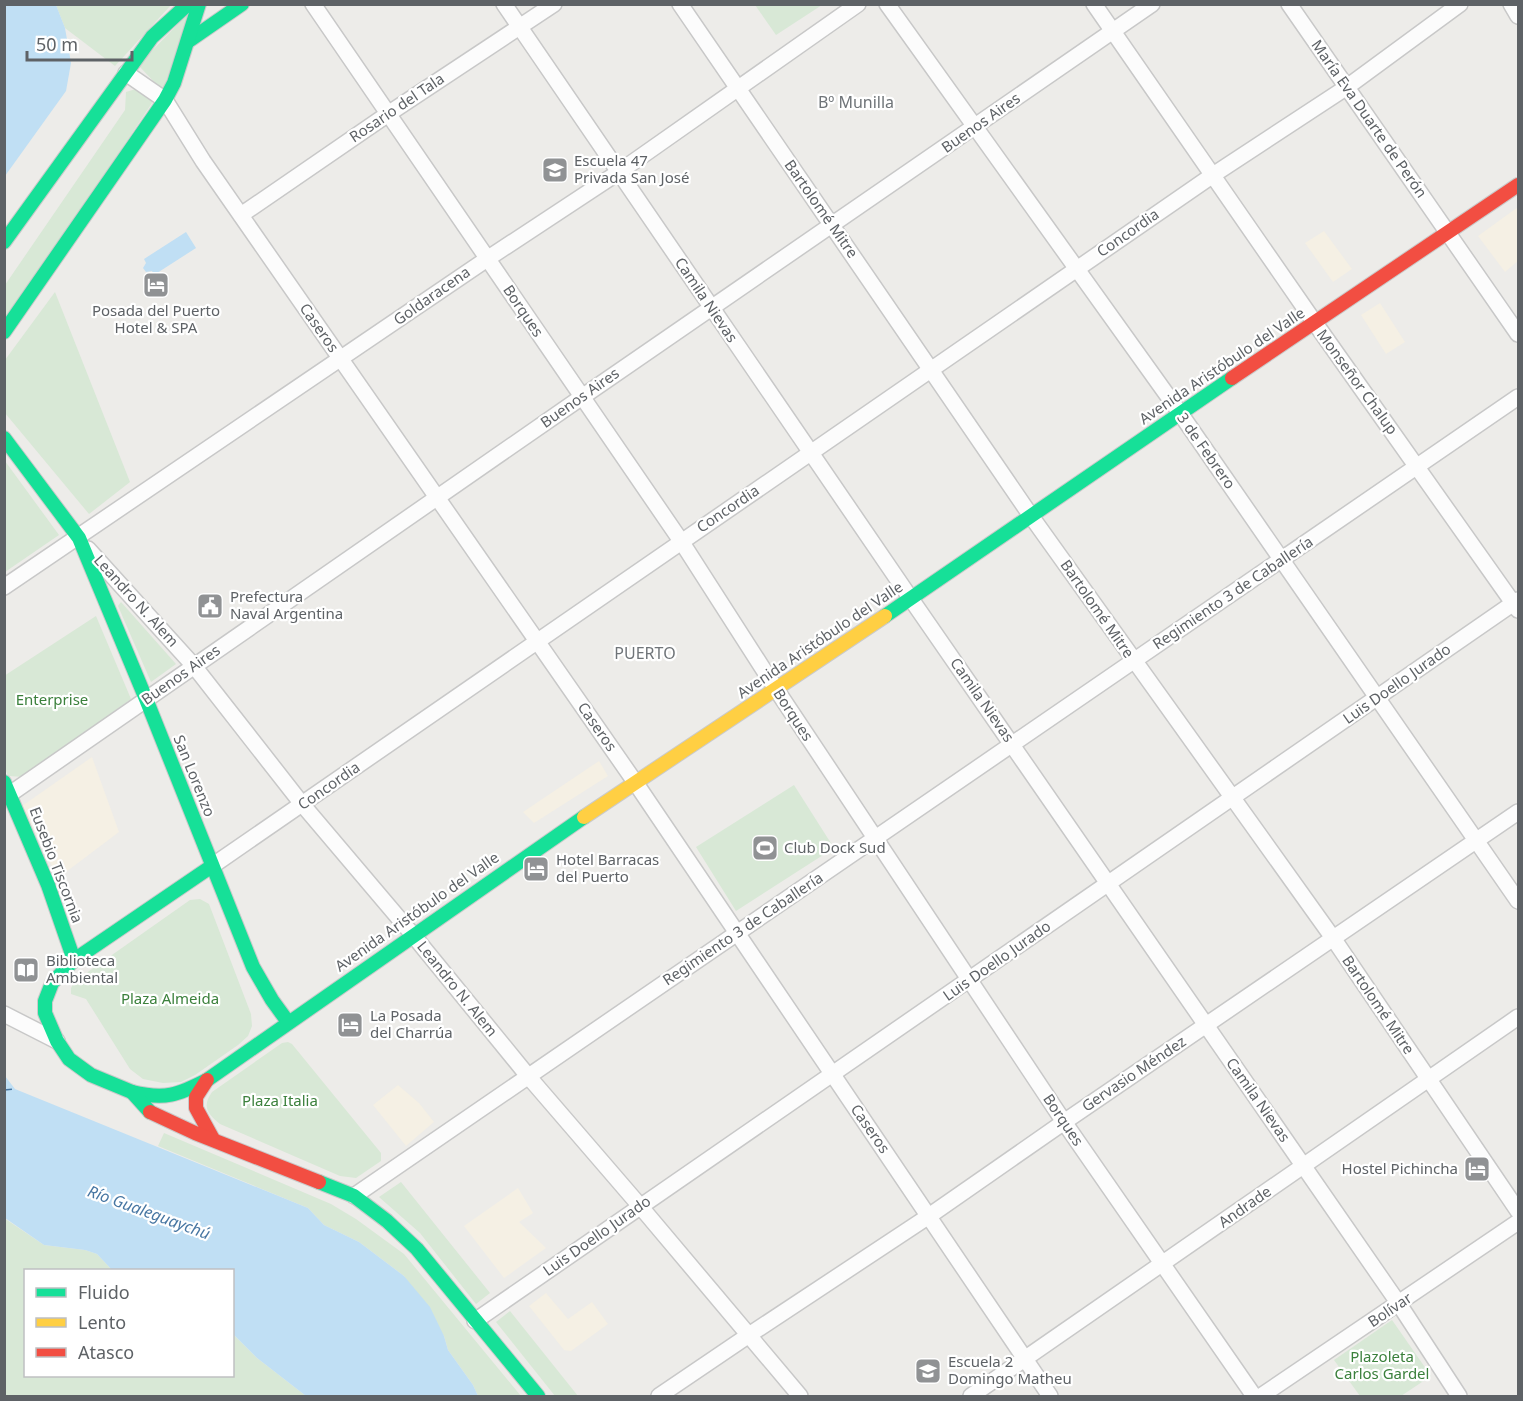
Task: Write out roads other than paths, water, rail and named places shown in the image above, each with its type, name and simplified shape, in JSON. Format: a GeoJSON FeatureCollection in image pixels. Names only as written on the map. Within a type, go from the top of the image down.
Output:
{"type":"FeatureCollection","features":[{"type":"Feature","properties":{"kind":"main road"},"geometry":{"type":"LineString","coordinates":[[4,242],[152,38],[188,4]]}},
{"type":"Feature","properties":{"kind":"main road"},"geometry":{"type":"LineString","coordinates":[[4,332],[165,100],[174,84],[199,4]]}},
{"type":"Feature","properties":{"kind":"main road"},"geometry":{"type":"LineString","coordinates":[[189,40],[242,4]]}},
{"type":"Feature","properties":{"kind":"main road","name":"Avenida Aristóbulo del Valle"},"geometry":{"type":"LineString","coordinates":[[132,1092],[153,1097],[172,1095],[207,1080],[635,782],[911,599],[1180,413],[1518,186]]}},
{"type":"Feature","properties":{"kind":"main road","name":"Leandro N. Alem"},"geometry":{"type":"LineString","coordinates":[[4,438],[79,538]]}},
{"type":"Feature","properties":{"kind":"main road","name":"San Lorenzo"},"geometry":{"type":"LineString","coordinates":[[79,538],[253,967],[288,1022]]}},
{"type":"Feature","properties":{"kind":"main road","name":"Eusebio Tiscornia"},"geometry":{"type":"LineString","coordinates":[[7,788],[48,885],[74,960]]}},
{"type":"Feature","properties":{"kind":"main road","name":"Concordia"},"geometry":{"type":"LineString","coordinates":[[132,1092],[91,1075],[69,1059],[57,1041],[45,1013],[45,1001],[52,983],[74,960],[212,866]]}},
{"type":"Feature","properties":{"kind":"main road"},"geometry":{"type":"LineString","coordinates":[[207,1080],[196,1097],[196,1108],[213,1139]]}},
{"type":"Feature","properties":{"kind":"main road"},"geometry":{"type":"LineString","coordinates":[[132,1092],[152,1114],[354,1196],[387,1221],[417,1249],[538,1396]]}},
{"type":"Feature","properties":{"kind":"street","name":"Borques"},"geometry":{"type":"LineString","coordinates":[[313,4],[681,541],[776,689],[1064,1122],[1254,1396]]}},
{"type":"Feature","properties":{"kind":"street","name":"Camila Nievas"},"geometry":{"type":"LineString","coordinates":[[504,4],[1459,1396]]}},
{"type":"Feature","properties":{"kind":"street","name":"Rosario del Tala"},"geometry":{"type":"LineString","coordinates":[[241,215],[554,4]]}},
{"type":"Feature","properties":{"kind":"street","name":"Bartolomé Mitre"},"geometry":{"type":"LineString","coordinates":[[680,4],[1031,516],[1332,938],[1518,1210]]}},
{"type":"Feature","properties":{"kind":"street","name":"Goldaracena"},"geometry":{"type":"LineString","coordinates":[[4,587],[487,258],[619,172],[858,4]]}},
{"type":"Feature","properties":{"kind":"street","name":"3 de Febrero"},"geometry":{"type":"LineString","coordinates":[[887,4],[1180,413],[1518,902]]}},
{"type":"Feature","properties":{"kind":"street","name":"Monseñor Chalup"},"geometry":{"type":"LineString","coordinates":[[1094,4],[1315,323],[1517,605]]}},
{"type":"Feature","properties":{"kind":"street","name":"Buenos Aires"},"geometry":{"type":"LineString","coordinates":[[7,788],[146,699],[1152,4]]}},
{"type":"Feature","properties":{"kind":"street","name":"María Eva Duarte de Perón"},"geometry":{"type":"LineString","coordinates":[[1289,4],[1518,334]]}},
{"type":"Feature","properties":{"kind":"street","name":"Concordia"},"geometry":{"type":"LineString","coordinates":[[212,866],[1077,268],[1347,87],[1460,4]]}},
{"type":"Feature","properties":{"kind":"street"},"geometry":{"type":"LineString","coordinates":[[1511,4],[1518,16]]}},
{"type":"Feature","properties":{"kind":"street","name":"Caseros"},"geometry":{"type":"LineString","coordinates":[[126,73],[165,100],[241,215],[635,782],[1050,1396]]}},
{"type":"Feature","properties":{"kind":"street","name":"Regimiento 3 de Caballería"},"geometry":{"type":"LineString","coordinates":[[354,1196],[1518,397]]}},
{"type":"Feature","properties":{"kind":"street","name":"Leandro N. Alem"},"geometry":{"type":"LineString","coordinates":[[79,538],[194,666],[302,804],[528,1076],[800,1396]]}},
{"type":"Feature","properties":{"kind":"street","name":"Luis Doello Jurado"},"geometry":{"type":"LineString","coordinates":[[475,1321],[1377,697],[1517,605]]}},
{"type":"Feature","properties":{"kind":"street","name":"Gervasio Méndez"},"geometry":{"type":"LineString","coordinates":[[659,1396],[929,1216],[1518,812]]}},
{"type":"Feature","properties":{"kind":"street"},"geometry":{"type":"LineString","coordinates":[[4,1014],[57,1041]]}},
{"type":"Feature","properties":{"kind":"street","name":"Andrade"},"geometry":{"type":"LineString","coordinates":[[970,1396],[1162,1266],[1518,1017]]}},
{"type":"Feature","properties":{"kind":"street","name":"Bolívar"},"geometry":{"type":"LineString","coordinates":[[1261,1396],[1518,1222]]}},
{"type":"Feature","properties":{"kind":"water"},"geometry":{"type":"Polygon","coordinates":[[[5,4],[56,5],[65,28],[71,63],[66,91],[5,176],[5,4]]]}},
{"type":"Feature","properties":{"kind":"water"},"geometry":{"type":"Polygon","coordinates":[[[186,232],[196,248],[154,275],[152,271],[146,272],[143,268],[146,263],[144,259],[186,232]]]}},
{"type":"Feature","properties":{"kind":"water","name":"Río Gualeguaychú"},"geometry":{"type":"Polygon","coordinates":[[[5,1076],[15,1089],[308,1208],[324,1225],[359,1242],[404,1276],[430,1307],[448,1350],[473,1385],[478,1396],[306,1396],[257,1358],[234,1335],[234,1269],[111,1269],[97,1254],[85,1250],[44,1245],[5,1218],[5,1076]]]}},
{"type":"Feature","properties":{"kind":"place","name":"Escuela 47 Privada San José"},"geometry":{"type":"Point","coordinates":[555,170]}},
{"type":"Feature","properties":{"kind":"place","name":"Posada del Puerto Hotel & SPA"},"geometry":{"type":"Point","coordinates":[156,285]}},
{"type":"Feature","properties":{"kind":"place","name":"Prefectura Naval Argentina"},"geometry":{"type":"Point","coordinates":[210,606]}},
{"type":"Feature","properties":{"kind":"place","name":"Club Dock Sud"},"geometry":{"type":"Point","coordinates":[765,848]}},
{"type":"Feature","properties":{"kind":"place","name":"Hotel Barracas del Puerto"},"geometry":{"type":"Point","coordinates":[536,869]}},
{"type":"Feature","properties":{"kind":"place","name":"Biblioteca Ambiental"},"geometry":{"type":"Point","coordinates":[26,970]}},
{"type":"Feature","properties":{"kind":"place","name":"La Posada del Charrúa"},"geometry":{"type":"Point","coordinates":[350,1025]}},
{"type":"Feature","properties":{"kind":"place","name":"Hostel Pichincha"},"geometry":{"type":"Point","coordinates":[1477,1169]}},
{"type":"Feature","properties":{"kind":"place","name":"Escuela 2 Domingo Matheu"},"geometry":{"type":"Point","coordinates":[928,1371]}},
{"type":"Feature","properties":{"kind":"district","name":"Bº Munilla"},"geometry":{"type":"Point","coordinates":[856,102]}},
{"type":"Feature","properties":{"kind":"district","name":"PUERTO"},"geometry":{"type":"Point","coordinates":[645,653]}},
{"type":"Feature","properties":{"kind":"park label","name":"Enterprise"},"geometry":{"type":"Point","coordinates":[52,700]}},
{"type":"Feature","properties":{"kind":"park label","name":"Plaza Almeida"},"geometry":{"type":"Point","coordinates":[170,999]}},
{"type":"Feature","properties":{"kind":"park label","name":"Plaza Italia"},"geometry":{"type":"Point","coordinates":[280,1101]}},
{"type":"Feature","properties":{"kind":"park label","name":"Plazoleta Carlos Gardel"},"geometry":{"type":"Point","coordinates":[1382,1366]}}]}
